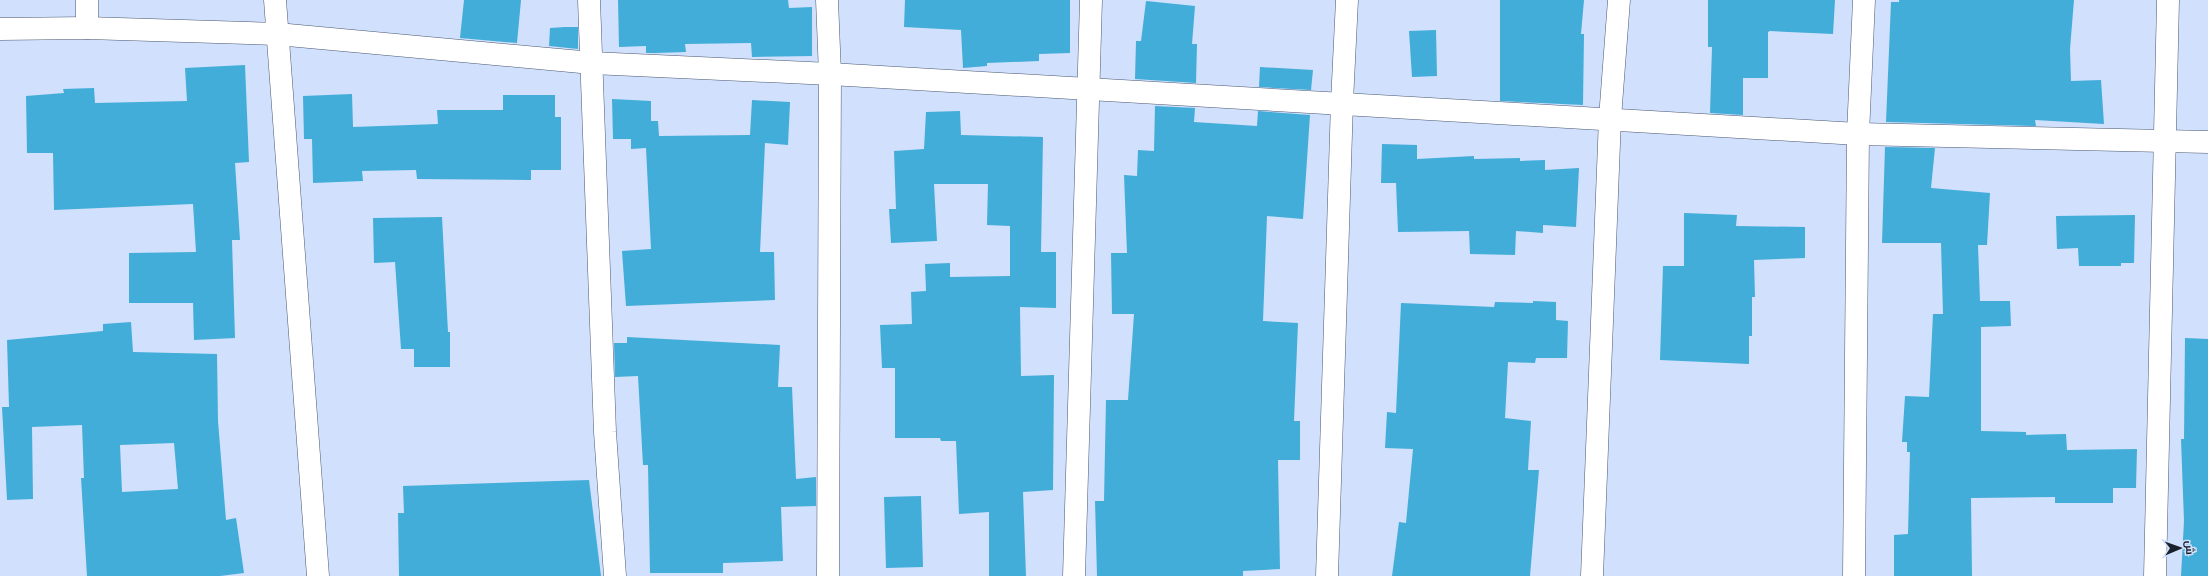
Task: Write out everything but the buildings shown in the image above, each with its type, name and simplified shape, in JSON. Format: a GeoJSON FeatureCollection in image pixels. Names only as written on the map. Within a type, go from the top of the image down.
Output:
{"type":"FeatureCollection","features":[{"type":"Feature","properties":{"kind":"street"},"geometry":{"type":"LineString","coordinates":[[87,0],[87,28]]}},
{"type":"Feature","properties":{"kind":"street"},"geometry":{"type":"LineString","coordinates":[[275,0],[318,576]]}},
{"type":"Feature","properties":{"kind":"street"},"geometry":{"type":"LineString","coordinates":[[589,0],[604,432],[615,576]]}},
{"type":"Feature","properties":{"kind":"street"},"geometry":{"type":"LineString","coordinates":[[827,0],[830,74],[828,576]]}},
{"type":"Feature","properties":{"kind":"street"},"geometry":{"type":"LineString","coordinates":[[1074,576],[1091,0]]}},
{"type":"Feature","properties":{"kind":"street"},"geometry":{"type":"LineString","coordinates":[[1327,576],[1342,102],[1347,0]]}},
{"type":"Feature","properties":{"kind":"street"},"geometry":{"type":"LineString","coordinates":[[1592,576],[1610,118],[1620,0]]}},
{"type":"Feature","properties":{"kind":"street"},"geometry":{"type":"LineString","coordinates":[[1854,576],[1858,134],[1864,0]]}},
{"type":"Feature","properties":{"kind":"street"},"geometry":{"type":"LineString","coordinates":[[2155,576],[2166,142],[2168,0]]}},
{"type":"Feature","properties":{"kind":"street"},"geometry":{"type":"LineString","coordinates":[[0,29],[87,28],[277,34],[592,63],[830,74],[1342,102],[1858,134],[2208,142]]}}]}
